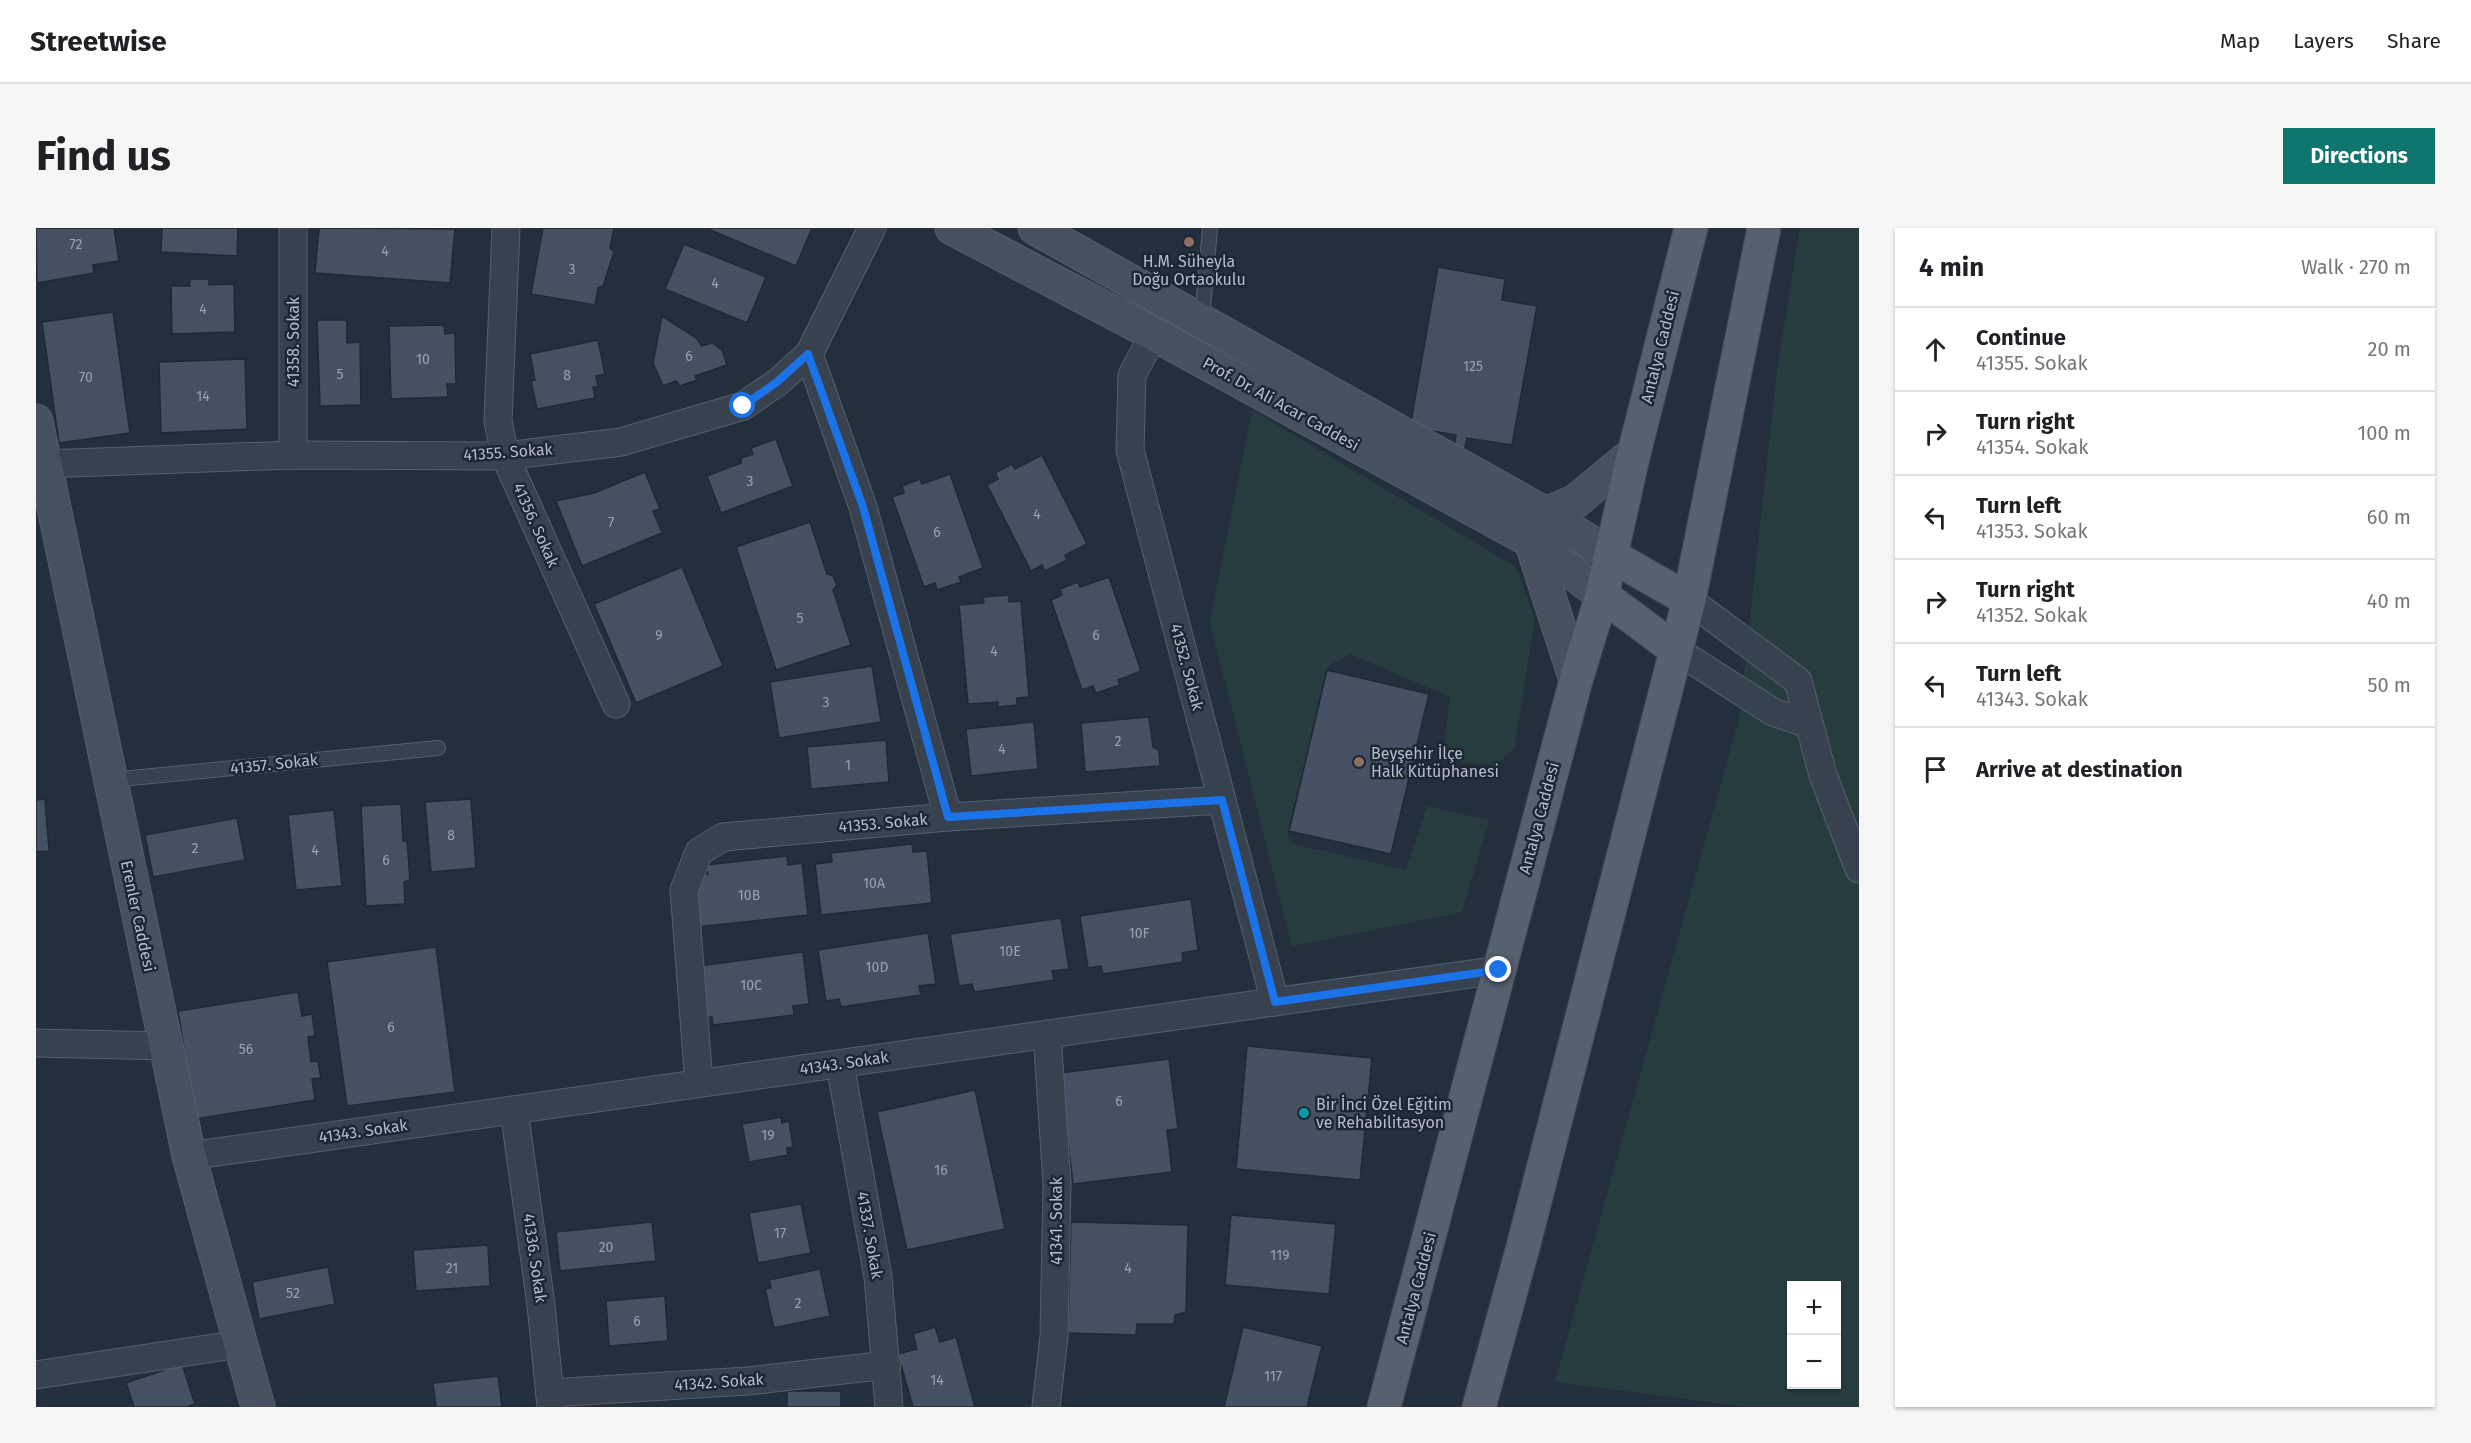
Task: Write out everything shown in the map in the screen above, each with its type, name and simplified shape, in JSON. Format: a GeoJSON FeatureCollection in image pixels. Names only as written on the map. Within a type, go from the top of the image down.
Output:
{"type":"FeatureCollection","features":[{"type":"Feature","properties":{"kind":"main road","name":"Prof. Dr. Ali Acar Caddesi"},"geometry":{"type":"LineString","coordinates":[[952,228],[1154,334],[1538,528],[1612,556]]}},
{"type":"Feature","properties":{"kind":"main road","name":"Prof. Dr. Ali Acar Caddesi"},"geometry":{"type":"LineString","coordinates":[[1035,228],[1202,322],[1538,528],[1602,595]]}},
{"type":"Feature","properties":{"kind":"main road","name":"Antalya Caddesi"},"geometry":{"type":"LineString","coordinates":[[1384,1407],[1576,680],[1602,595],[1634,453],[1691,228]]}},
{"type":"Feature","properties":{"kind":"main road"},"geometry":{"type":"LineString","coordinates":[[1479,1407],[1523,1247],[1689,600],[1764,228]]}},
{"type":"Feature","properties":{"kind":"main road","name":"Erenler Caddesi"},"geometry":{"type":"LineString","coordinates":[[36,421],[189,1156],[258,1407]]}},
{"type":"Feature","properties":{"kind":"main road"},"geometry":{"type":"LineString","coordinates":[[1576,680],[1538,528],[1576,501],[1634,453]]}},
{"type":"Feature","properties":{"kind":"main road"},"geometry":{"type":"LineString","coordinates":[[1612,556],[1689,600]]}},
{"type":"Feature","properties":{"kind":"main road"},"geometry":{"type":"LineString","coordinates":[[1602,595],[1676,650]]}},
{"type":"Feature","properties":{"kind":"street","name":"41358. Sokak"},"geometry":{"type":"LineString","coordinates":[[293,228],[293,455]]}},
{"type":"Feature","properties":{"kind":"street","name":"41356. Sokak"},"geometry":{"type":"LineString","coordinates":[[507,228],[498,421],[505,456],[616,704]]}},
{"type":"Feature","properties":{"kind":"street","name":"41355. Sokak"},"geometry":{"type":"LineString","coordinates":[[44,464],[293,455],[505,456],[621,442],[743,406],[777,382],[808,354],[872,228]]}},
{"type":"Feature","properties":{"kind":"street","name":"41352. Sokak"},"geometry":{"type":"LineString","coordinates":[[1154,334],[1132,375],[1130,450],[1275,1002]]}},
{"type":"Feature","properties":{"kind":"street"},"geometry":{"type":"LineString","coordinates":[[808,354],[863,507],[948,817]]}},
{"type":"Feature","properties":{"kind":"street"},"geometry":{"type":"LineString","coordinates":[[1689,600],[1798,681],[1823,775],[1859,869]]}},
{"type":"Feature","properties":{"kind":"street"},"geometry":{"type":"LineString","coordinates":[[1676,650],[1773,712],[1809,724]]}},
{"type":"Feature","properties":{"kind":"street","name":"41353. Sokak"},"geometry":{"type":"LineString","coordinates":[[699,1083],[684,890],[699,852],[723,837],[948,817],[1222,800]]}},
{"type":"Feature","properties":{"kind":"street","name":"41343. Sokak"},"geometry":{"type":"LineString","coordinates":[[189,1156],[1499,970]]}},
{"type":"Feature","properties":{"kind":"street","name":"41341. Sokak"},"geometry":{"type":"LineString","coordinates":[[1046,1407],[1054,1336],[1057,1183],[1047,1034]]}},
{"type":"Feature","properties":{"kind":"street"},"geometry":{"type":"LineString","coordinates":[[36,1043],[166,1046]]}},
{"type":"Feature","properties":{"kind":"street","name":"41337. Sokak"},"geometry":{"type":"LineString","coordinates":[[840,1064],[878,1277],[889,1407]]}},
{"type":"Feature","properties":{"kind":"street","name":"41336. Sokak"},"geometry":{"type":"LineString","coordinates":[[514,1110],[541,1301],[551,1400]]}},
{"type":"Feature","properties":{"kind":"street"},"geometry":{"type":"LineString","coordinates":[[36,1375],[240,1344]]}},
{"type":"Feature","properties":{"kind":"street","name":"41342. Sokak"},"geometry":{"type":"LineString","coordinates":[[551,1400],[887,1365]]}},
{"type":"Feature","properties":{"kind":"lane"},"geometry":{"type":"LineString","coordinates":[[1202,322],[1210,228]]}},
{"type":"Feature","properties":{"kind":"lane","name":"41357. Sokak"},"geometry":{"type":"LineString","coordinates":[[110,780],[438,748]]}},
{"type":"Feature","properties":{"kind":"green space"},"geometry":{"type":"Polygon","coordinates":[[[1800,228],[1859,228],[1859,1407],[1748,1407],[1555,1382],[1739,719],[1777,371],[1800,228]]]}},
{"type":"Feature","properties":{"kind":"green space"},"geometry":{"type":"Polygon","coordinates":[[[1252,410],[1516,567],[1535,619],[1514,749],[1495,766],[1442,760],[1450,697],[1350,654],[1331,664],[1327,670],[1287,836],[1293,844],[1406,870],[1427,806],[1489,820],[1462,912],[1292,946],[1210,623],[1252,410]]]}},
{"type":"Feature","properties":{"kind":"building"},"geometry":{"type":"Polygon","coordinates":[[[36,228],[114,228],[119,261],[93,265],[94,273],[37,283],[36,228]]]}},
{"type":"Feature","properties":{"kind":"building"},"geometry":{"type":"Polygon","coordinates":[[[162,228],[238,228],[237,256],[161,252],[162,228]]]}},
{"type":"Feature","properties":{"kind":"building"},"geometry":{"type":"Polygon","coordinates":[[[319,228],[455,229],[450,283],[315,273],[319,228]]]}},
{"type":"Feature","properties":{"kind":"building"},"geometry":{"type":"Polygon","coordinates":[[[543,228],[614,228],[610,248],[614,252],[603,286],[598,288],[595,305],[531,294],[543,228]]]}},
{"type":"Feature","properties":{"kind":"building"},"geometry":{"type":"Polygon","coordinates":[[[706,228],[812,228],[796,266],[706,228]]]}},
{"type":"Feature","properties":{"kind":"building"},"geometry":{"type":"Polygon","coordinates":[[[684,244],[766,277],[747,323],[665,289],[684,244]]]}},
{"type":"Feature","properties":{"kind":"building"},"geometry":{"type":"Polygon","coordinates":[[[1438,267],[1505,279],[1502,300],[1537,306],[1512,445],[1467,438],[1464,453],[1453,452],[1456,435],[1410,427],[1438,267]]]}},
{"type":"Feature","properties":{"kind":"building"},"geometry":{"type":"Polygon","coordinates":[[[190,279],[209,279],[209,285],[234,284],[235,332],[172,334],[171,286],[190,286],[190,279]]]}},
{"type":"Feature","properties":{"kind":"building"},"geometry":{"type":"Polygon","coordinates":[[[113,312],[130,433],[59,443],[42,322],[113,312]]]}},
{"type":"Feature","properties":{"kind":"building"},"geometry":{"type":"Polygon","coordinates":[[[662,316],[696,338],[702,346],[712,343],[722,350],[727,365],[695,376],[697,380],[680,386],[676,381],[663,386],[653,363],[662,316]]]}},
{"type":"Feature","properties":{"kind":"building"},"geometry":{"type":"Polygon","coordinates":[[[317,320],[347,320],[347,343],[360,342],[361,405],[320,406],[317,320]]]}},
{"type":"Feature","properties":{"kind":"building"},"geometry":{"type":"Polygon","coordinates":[[[444,325],[445,334],[455,333],[456,384],[447,384],[448,397],[391,399],[389,326],[444,325]]]}},
{"type":"Feature","properties":{"kind":"building"},"geometry":{"type":"Polygon","coordinates":[[[598,340],[605,374],[596,376],[598,387],[593,387],[595,398],[537,409],[531,381],[535,380],[530,354],[598,340]]]}},
{"type":"Feature","properties":{"kind":"building"},"geometry":{"type":"Polygon","coordinates":[[[245,359],[247,429],[161,433],[159,362],[245,359]]]}},
{"type":"Feature","properties":{"kind":"building"},"geometry":{"type":"Polygon","coordinates":[[[776,439],[793,486],[721,513],[707,476],[741,463],[741,458],[753,454],[751,448],[776,439]]]}},
{"type":"Feature","properties":{"kind":"building"},"geometry":{"type":"Polygon","coordinates":[[[1042,455],[1087,544],[1065,555],[1067,560],[1045,571],[1042,565],[1031,571],[987,485],[998,479],[995,473],[1012,464],[1015,469],[1042,455]]]}},
{"type":"Feature","properties":{"kind":"building"},"geometry":{"type":"Polygon","coordinates":[[[645,472],[660,509],[653,511],[662,533],[582,566],[556,501],[594,493],[645,472]]]}},
{"type":"Feature","properties":{"kind":"building"},"geometry":{"type":"Polygon","coordinates":[[[950,474],[983,568],[959,577],[961,582],[937,590],[935,583],[924,587],[892,497],[904,493],[902,486],[920,479],[922,484],[950,474]]]}},
{"type":"Feature","properties":{"kind":"building"},"geometry":{"type":"Polygon","coordinates":[[[810,522],[827,574],[833,576],[837,585],[833,590],[851,645],[776,670],[736,547],[810,522]]]}},
{"type":"Feature","properties":{"kind":"building"},"geometry":{"type":"Polygon","coordinates":[[[682,567],[723,666],[636,703],[594,604],[682,567]]]}},
{"type":"Feature","properties":{"kind":"building"},"geometry":{"type":"Polygon","coordinates":[[[1109,577],[1141,671],[1118,680],[1120,685],[1096,693],[1093,686],[1082,690],[1051,600],[1062,595],[1060,589],[1078,582],[1080,587],[1109,577]]]}},
{"type":"Feature","properties":{"kind":"building"},"geometry":{"type":"Polygon","coordinates":[[[1009,595],[1009,602],[1021,601],[1029,697],[1017,698],[1017,705],[998,707],[998,702],[968,704],[959,605],[984,603],[983,597],[1009,595]]]}},
{"type":"Feature","properties":{"kind":"building"},"geometry":{"type":"Polygon","coordinates":[[[872,666],[881,722],[779,738],[770,682],[872,666]]]}},
{"type":"Feature","properties":{"kind":"building","name":"Beyşehir İlçe Halk Kütüphanesi"},"geometry":{"type":"Polygon","coordinates":[[[1327,670],[1429,694],[1391,854],[1289,831],[1327,670]]]}},
{"type":"Feature","properties":{"kind":"building"},"geometry":{"type":"Polygon","coordinates":[[[1149,717],[1153,747],[1159,750],[1160,766],[1085,772],[1081,723],[1149,717]]]}},
{"type":"Feature","properties":{"kind":"building"},"geometry":{"type":"Polygon","coordinates":[[[1034,722],[1038,769],[971,776],[966,729],[1034,722]]]}},
{"type":"Feature","properties":{"kind":"building"},"geometry":{"type":"Polygon","coordinates":[[[886,740],[889,782],[811,789],[807,747],[886,740]]]}},
{"type":"Feature","properties":{"kind":"building"},"geometry":{"type":"Polygon","coordinates":[[[45,799],[49,851],[36,852],[36,800],[45,799]]]}},
{"type":"Feature","properties":{"kind":"building"},"geometry":{"type":"Polygon","coordinates":[[[471,799],[476,868],[431,872],[425,802],[471,799]]]}},
{"type":"Feature","properties":{"kind":"building"},"geometry":{"type":"Polygon","coordinates":[[[401,804],[403,841],[407,841],[410,880],[404,882],[405,904],[366,906],[361,806],[401,804]]]}},
{"type":"Feature","properties":{"kind":"building"},"geometry":{"type":"Polygon","coordinates":[[[334,810],[342,886],[296,890],[288,815],[334,810]]]}},
{"type":"Feature","properties":{"kind":"building"},"geometry":{"type":"Polygon","coordinates":[[[237,818],[245,860],[153,877],[145,835],[237,818]]]}},
{"type":"Feature","properties":{"kind":"building"},"geometry":{"type":"Polygon","coordinates":[[[912,844],[913,852],[927,851],[932,903],[821,915],[815,864],[832,862],[831,853],[912,844]]]}},
{"type":"Feature","properties":{"kind":"building"},"geometry":{"type":"Polygon","coordinates":[[[787,856],[788,865],[802,863],[808,915],[696,927],[691,876],[708,874],[706,865],[787,856]]]}},
{"type":"Feature","properties":{"kind":"building"},"geometry":{"type":"Polygon","coordinates":[[[1191,899],[1198,950],[1182,953],[1183,962],[1103,974],[1101,966],[1088,968],[1080,916],[1191,899]]]}},
{"type":"Feature","properties":{"kind":"building"},"geometry":{"type":"Polygon","coordinates":[[[1061,918],[1069,969],[1052,971],[1054,980],[974,992],[972,984],[959,986],[950,934],[1061,918]]]}},
{"type":"Feature","properties":{"kind":"building"},"geometry":{"type":"Polygon","coordinates":[[[928,933],[936,984],[919,986],[921,995],[841,1007],[839,999],[826,1001],[818,950],[928,933]]]}},
{"type":"Feature","properties":{"kind":"building"},"geometry":{"type":"Polygon","coordinates":[[[436,947],[455,1092],[347,1106],[327,962],[436,947]]]}},
{"type":"Feature","properties":{"kind":"building"},"geometry":{"type":"Polygon","coordinates":[[[803,952],[809,1004],[793,1006],[794,1015],[713,1025],[712,1017],[699,1018],[692,967],[803,952]]]}},
{"type":"Feature","properties":{"kind":"building"},"geometry":{"type":"Polygon","coordinates":[[[298,992],[302,1016],[312,1014],[315,1036],[308,1037],[311,1062],[318,1061],[321,1078],[312,1079],[315,1100],[195,1119],[178,1011],[298,992]]]}},
{"type":"Feature","properties":{"kind":"building","name":"Bir İnci Özel Eğitim ve Rehabilitasyon"},"geometry":{"type":"Polygon","coordinates":[[[1247,1046],[1372,1058],[1360,1180],[1236,1169],[1247,1046]]]}},
{"type":"Feature","properties":{"kind":"building"},"geometry":{"type":"Polygon","coordinates":[[[1169,1059],[1178,1129],[1167,1130],[1172,1172],[1073,1184],[1060,1073],[1169,1059]]]}},
{"type":"Feature","properties":{"kind":"building"},"geometry":{"type":"Polygon","coordinates":[[[975,1090],[1005,1229],[907,1250],[877,1112],[975,1090]]]}},
{"type":"Feature","properties":{"kind":"building"},"geometry":{"type":"Polygon","coordinates":[[[781,1117],[782,1123],[789,1121],[793,1147],[787,1148],[788,1155],[749,1162],[742,1124],[781,1117]]]}},
{"type":"Feature","properties":{"kind":"building"},"geometry":{"type":"Polygon","coordinates":[[[801,1204],[811,1253],[758,1263],[749,1213],[801,1204]]]}},
{"type":"Feature","properties":{"kind":"building"},"geometry":{"type":"Polygon","coordinates":[[[1231,1215],[1336,1224],[1329,1294],[1225,1285],[1231,1215]]]}},
{"type":"Feature","properties":{"kind":"building"},"geometry":{"type":"Polygon","coordinates":[[[652,1222],[656,1261],[560,1271],[556,1232],[652,1222]]]}},
{"type":"Feature","properties":{"kind":"building"},"geometry":{"type":"Polygon","coordinates":[[[1071,1222],[1188,1225],[1186,1312],[1175,1315],[1174,1324],[1137,1324],[1136,1335],[1068,1333],[1071,1222]]]}},
{"type":"Feature","properties":{"kind":"building"},"geometry":{"type":"Polygon","coordinates":[[[488,1245],[490,1286],[416,1291],[413,1250],[488,1245]]]}},
{"type":"Feature","properties":{"kind":"building"},"geometry":{"type":"Polygon","coordinates":[[[328,1267],[335,1304],[259,1319],[252,1282],[328,1267]]]}},
{"type":"Feature","properties":{"kind":"building"},"geometry":{"type":"Polygon","coordinates":[[[820,1269],[830,1316],[774,1328],[765,1289],[771,1288],[769,1280],[820,1269]]]}},
{"type":"Feature","properties":{"kind":"building"},"geometry":{"type":"Polygon","coordinates":[[[665,1296],[668,1341],[609,1346],[606,1301],[665,1296]]]}},
{"type":"Feature","properties":{"kind":"building"},"geometry":{"type":"Polygon","coordinates":[[[935,1327],[940,1342],[956,1337],[975,1407],[913,1407],[898,1354],[917,1349],[913,1334],[935,1327]]]}},
{"type":"Feature","properties":{"kind":"building"},"geometry":{"type":"Polygon","coordinates":[[[1243,1327],[1322,1346],[1307,1407],[1224,1407],[1243,1327]]]}},
{"type":"Feature","properties":{"kind":"building"},"geometry":{"type":"Polygon","coordinates":[[[182,1364],[195,1404],[187,1407],[134,1407],[126,1383],[182,1364]]]}},
{"type":"Feature","properties":{"kind":"building"},"geometry":{"type":"Polygon","coordinates":[[[498,1376],[502,1407],[436,1407],[433,1383],[498,1376]]]}},
{"type":"Feature","properties":{"kind":"building"},"geometry":{"type":"Polygon","coordinates":[[[787,1391],[841,1391],[841,1407],[787,1407],[787,1391]]]}},
{"type":"Feature","properties":{"kind":"place","name":"H.M. Süheyla Doğu Ortaokulu"},"geometry":{"type":"Point","coordinates":[1189,242]}},
{"type":"Feature","properties":{"kind":"place","name":"Beyşehir İlçe Halk Kütüphanesi"},"geometry":{"type":"Point","coordinates":[1359,762]}},
{"type":"Feature","properties":{"kind":"place","name":"Bir İnci Özel Eğitim ve Rehabilitasyon"},"geometry":{"type":"Point","coordinates":[1304,1113]}},
{"type":"Feature","properties":{"kind":"route"},"geometry":{"type":"LineString","coordinates":[[743,406],[777,382],[808,354],[863,507],[948,817],[1222,800],[1275,1002],[1499,970]]}}]}
